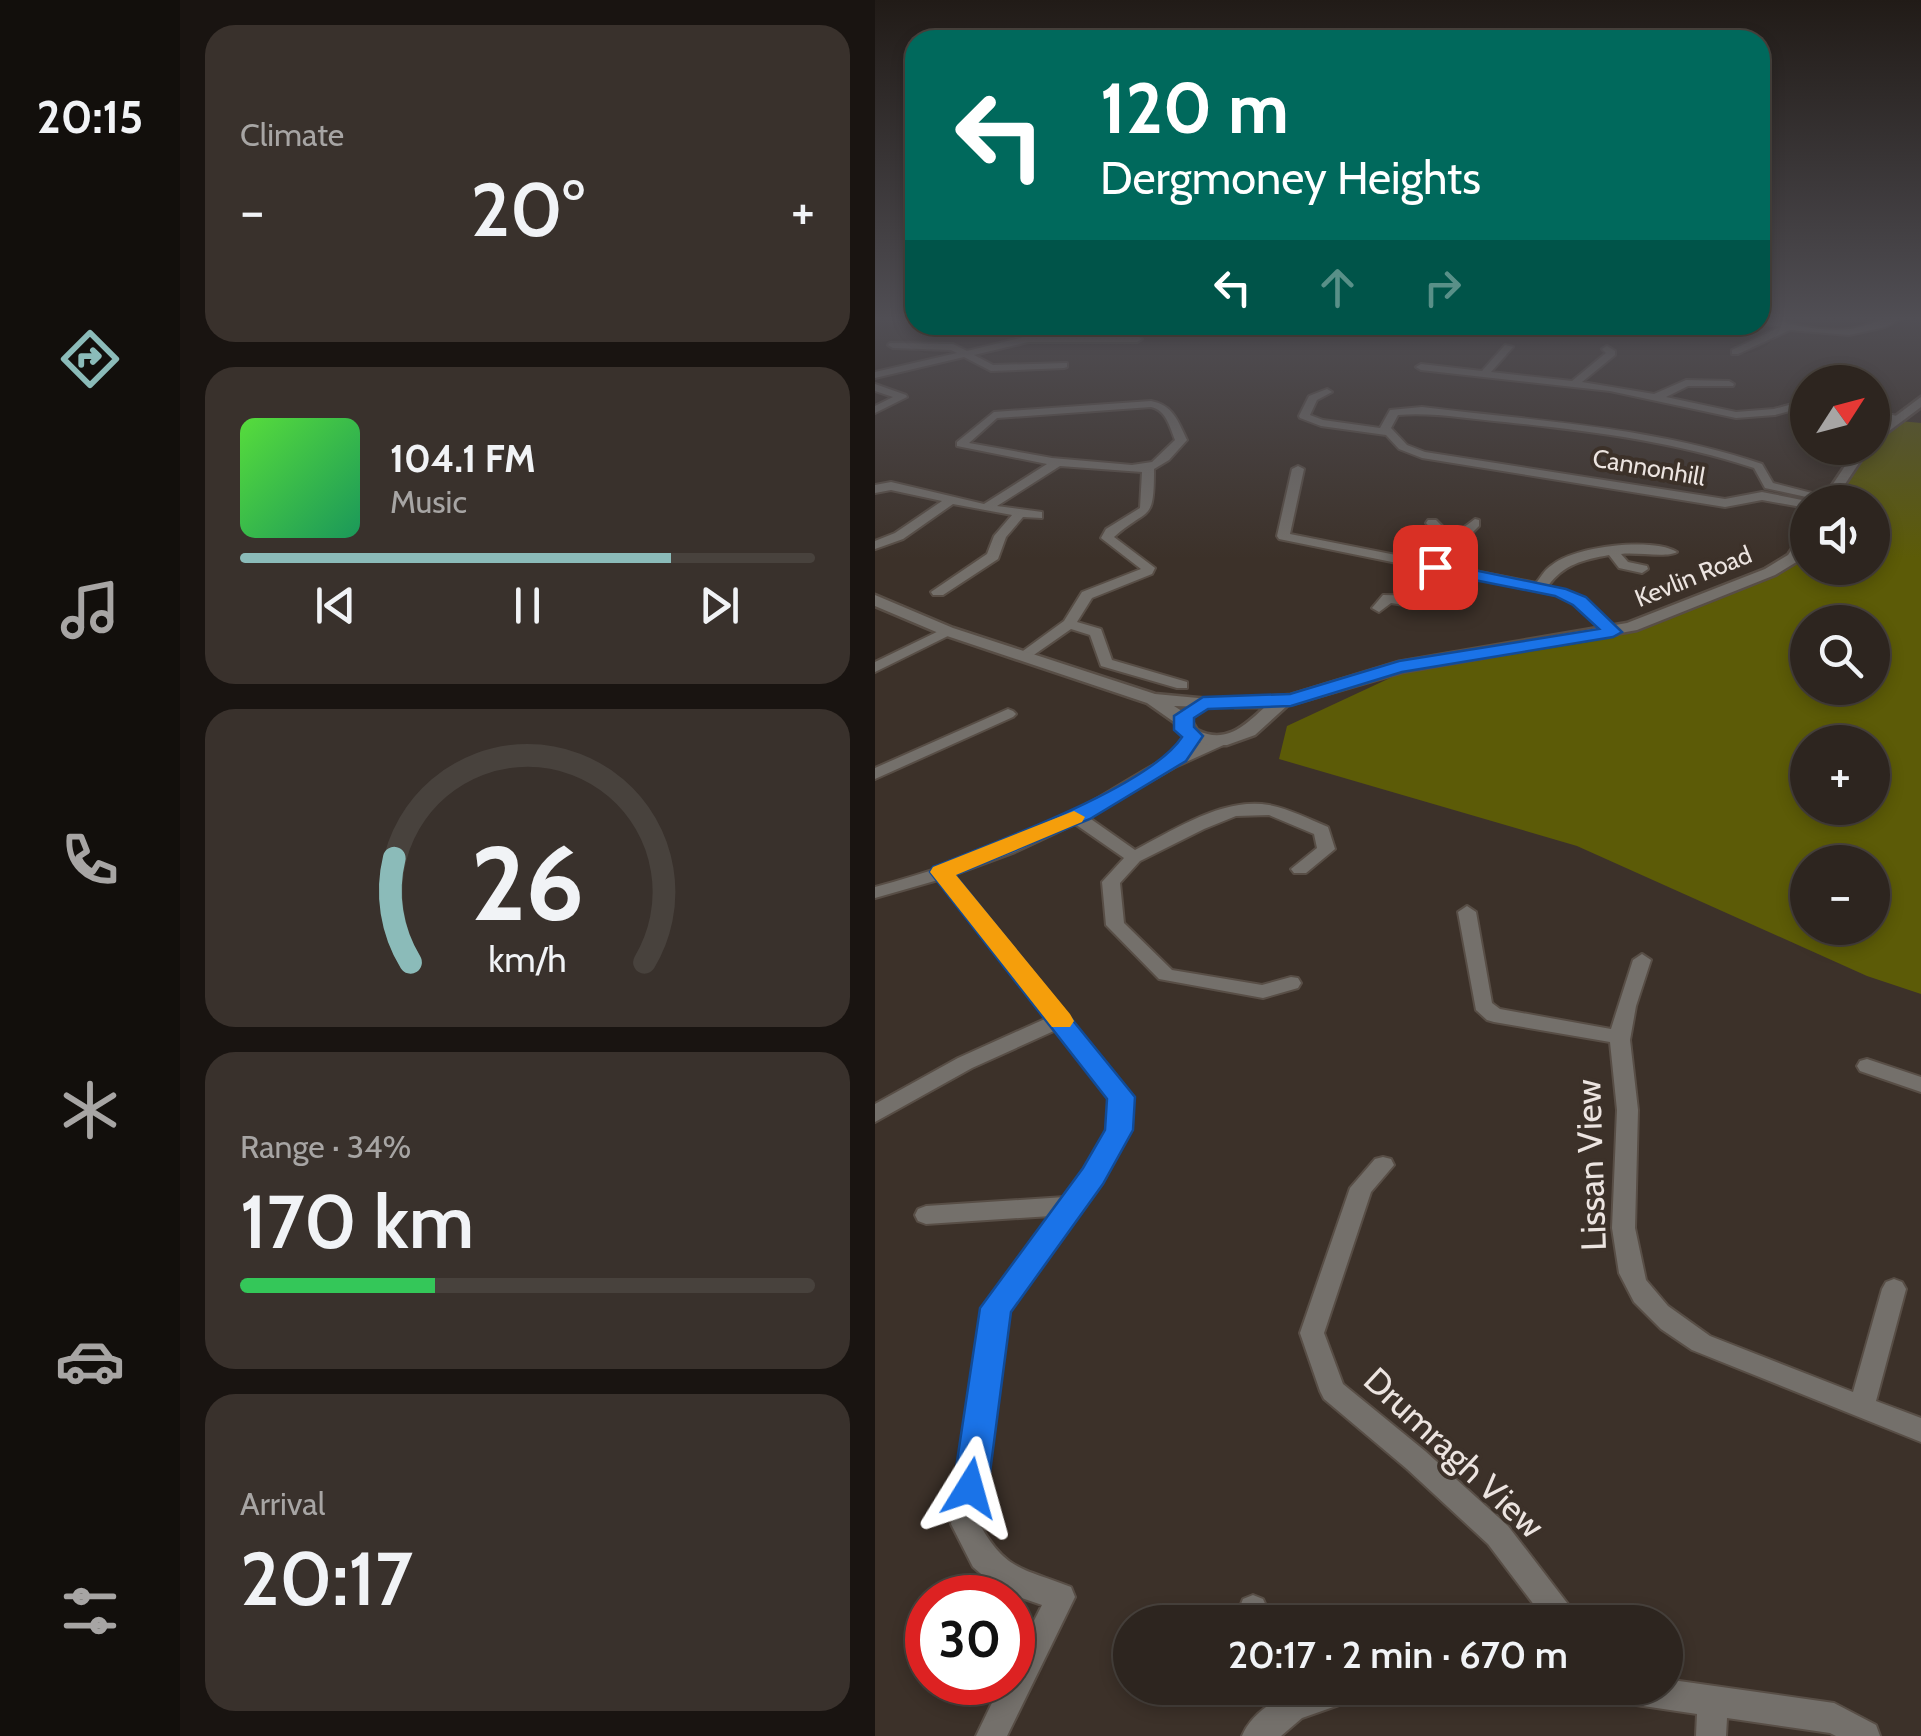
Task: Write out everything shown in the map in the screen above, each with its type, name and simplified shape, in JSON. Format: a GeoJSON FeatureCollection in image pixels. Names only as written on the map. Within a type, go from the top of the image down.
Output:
{"type":"FeatureCollection","features":[{"type":"Feature","properties":{"kind":"street"},"geometry":{"type":"LineString","coordinates":[[875,410],[902,397]]}},
{"type":"Feature","properties":{"kind":"street"},"geometry":{"type":"LineString","coordinates":[[1315,397],[1305,416],[1321,423],[1387,432],[1390,416],[1400,410],[1422,410],[1667,443],[1741,459],[1758,466],[1769,486],[1790,491]]}},
{"type":"Feature","properties":{"kind":"street"},"geometry":{"type":"LineString","coordinates":[[1657,397],[1735,415],[1790,408]]}},
{"type":"Feature","properties":{"kind":"street"},"geometry":{"type":"LineString","coordinates":[[1890,425],[1921,401]]}},
{"type":"Feature","properties":{"kind":"street"},"geometry":{"type":"LineString","coordinates":[[1161,406],[1181,440],[1171,454],[1148,468],[1105,468],[961,444],[994,415],[1161,406]]}},
{"type":"Feature","properties":{"kind":"street"},"geometry":{"type":"LineString","coordinates":[[1890,418],[1897,419]]}},
{"type":"Feature","properties":{"kind":"street","name":"Cannonhill"},"geometry":{"type":"LineString","coordinates":[[1387,432],[1403,448],[1421,454],[1725,504],[1762,496],[1790,501]]}},
{"type":"Feature","properties":{"kind":"street"},"geometry":{"type":"LineString","coordinates":[[986,508],[1059,461]]}},
{"type":"Feature","properties":{"kind":"street"},"geometry":{"type":"LineString","coordinates":[[1023,656],[1069,624],[1087,595],[1149,568],[1107,538],[1110,532],[1145,512],[1151,503],[1148,468]]}},
{"type":"Feature","properties":{"kind":"street"},"geometry":{"type":"LineString","coordinates":[[1298,469],[1283,536],[1540,587],[1579,601],[1613,632]]}},
{"type":"Feature","properties":{"kind":"street"},"geometry":{"type":"LineString","coordinates":[[875,490],[891,486],[986,508],[1038,515]]}},
{"type":"Feature","properties":{"kind":"street"},"geometry":{"type":"LineString","coordinates":[[875,545],[899,536],[950,500]]}},
{"type":"Feature","properties":{"kind":"street"},"geometry":{"type":"LineString","coordinates":[[939,592],[993,556],[1000,536],[1021,513]]}},
{"type":"Feature","properties":{"kind":"street"},"geometry":{"type":"LineString","coordinates":[[1424,565],[1447,540],[1436,528],[1467,531],[1475,523]]}},
{"type":"Feature","properties":{"kind":"street"},"geometry":{"type":"LineString","coordinates":[[1540,587],[1557,566],[1613,552],[1644,547],[1668,556],[1690,552]]}},
{"type":"Feature","properties":{"kind":"street"},"geometry":{"type":"LineString","coordinates":[[1613,552],[1624,564],[1642,569]]}},
{"type":"Feature","properties":{"kind":"street","name":"Kevlin Road"},"geometry":{"type":"LineString","coordinates":[[1222,740],[1245,734],[1258,718],[1291,700],[1399,667],[1613,632],[1770,572],[1790,560]]}},
{"type":"Feature","properties":{"kind":"street"},"geometry":{"type":"LineString","coordinates":[[1379,608],[1388,598],[1410,603],[1441,598],[1465,573]]}},
{"type":"Feature","properties":{"kind":"street"},"geometry":{"type":"LineString","coordinates":[[875,600],[947,632],[1153,699],[1187,728],[1222,740]]}},
{"type":"Feature","properties":{"kind":"street"},"geometry":{"type":"LineString","coordinates":[[1069,624],[1097,632],[1106,663],[1183,685]]}},
{"type":"Feature","properties":{"kind":"street"},"geometry":{"type":"LineString","coordinates":[[875,668],[947,632]]}},
{"type":"Feature","properties":{"kind":"street","name":"Kevlin Road"},"geometry":{"type":"LineString","coordinates":[[1153,699],[1203,703],[1291,700]]}},
{"type":"Feature","properties":{"kind":"street"},"geometry":{"type":"LineString","coordinates":[[1179,757],[1191,709],[1203,703]]}},
{"type":"Feature","properties":{"kind":"street"},"geometry":{"type":"LineString","coordinates":[[1241,703],[1256,712],[1258,718]]}},
{"type":"Feature","properties":{"kind":"street"},"geometry":{"type":"LineString","coordinates":[[875,774],[1009,714]]}},
{"type":"Feature","properties":{"kind":"street"},"geometry":{"type":"LineString","coordinates":[[875,893],[941,872],[1076,816],[1179,757],[1222,740]]}},
{"type":"Feature","properties":{"kind":"street"},"geometry":{"type":"LineString","coordinates":[[1291,983],[1263,992],[1165,975],[1115,925],[1111,882],[1133,856],[1230,814],[1262,809],[1322,831],[1326,848],[1300,868]]}},
{"type":"Feature","properties":{"kind":"street"},"geometry":{"type":"LineString","coordinates":[[1076,816],[1133,856]]}},
{"type":"Feature","properties":{"kind":"street"},"geometry":{"type":"LineString","coordinates":[[941,872],[1121,1097],[1119,1130],[1093,1176],[996,1308],[965,1524],[983,1558],[1011,1581],[1061,1597],[991,1736]]}},
{"type":"Feature","properties":{"kind":"street"},"geometry":{"type":"LineString","coordinates":[[1467,912],[1483,1005],[1494,1015],[1619,1037]]}},
{"type":"Feature","properties":{"kind":"street","name":"Lissan View"},"geometry":{"type":"LineString","coordinates":[[1642,960],[1619,1037],[1627,1086],[1629,1150],[1623,1218],[1631,1274],[1646,1299],[1673,1325],[1701,1342],[1761,1370],[1921,1430]]}},
{"type":"Feature","properties":{"kind":"street"},"geometry":{"type":"LineString","coordinates":[[875,1114],[965,1063],[1060,1020]]}},
{"type":"Feature","properties":{"kind":"street"},"geometry":{"type":"LineString","coordinates":[[1867,1066],[1921,1085]]}},
{"type":"Feature","properties":{"kind":"street","name":"Drumragh View"},"geometry":{"type":"LineString","coordinates":[[1383,1165],[1361,1188],[1312,1333],[1333,1391],[1498,1536],[1551,1605]]}},
{"type":"Feature","properties":{"kind":"street"},"geometry":{"type":"LineString","coordinates":[[926,1215],[1069,1206]]}},
{"type":"Feature","properties":{"kind":"street"},"geometry":{"type":"LineString","coordinates":[[1862,1406],[1894,1289]]}},
{"type":"Feature","properties":{"kind":"street"},"geometry":{"type":"LineString","coordinates":[[1683,1696],[1834,1718],[1865,1736]]}},
{"type":"Feature","properties":{"kind":"street"},"geometry":{"type":"LineString","coordinates":[[1711,1736],[1713,1700]]}},
{"type":"Feature","properties":{"kind":"street"},"geometry":{"type":"LineString","coordinates":[[1257,1736],[1282,1705]]}},
{"type":"Feature","properties":{"kind":"shaded area"},"geometry":{"type":"Polygon","coordinates":[[[1900,421],[1921,423],[1921,994],[1867,976],[1798,945],[1890,945],[1890,845],[1790,845],[1790,941],[1577,846],[1279,759],[1287,726],[1403,672],[1588,642],[1657,624],[1790,564],[1790,585],[1890,585],[1890,485],[1843,485],[1856,465],[1890,465],[1890,429],[1900,421]]]}},
{"type":"Feature","properties":{"kind":"slow traffic"},"geometry":{"type":"LineString","coordinates":[[1061,1021],[941,872],[1074,817]]}},
{"type":"Feature","properties":{"kind":"route"},"geometry":{"type":"LineString","coordinates":[[970,1488],[996,1308],[1093,1176],[1119,1130],[1121,1097],[941,872],[1082,814],[1179,757],[1193,736],[1185,730],[1183,716],[1203,703],[1291,700],[1399,667],[1613,632],[1579,601],[1560,592],[1435,567]]}}]}
